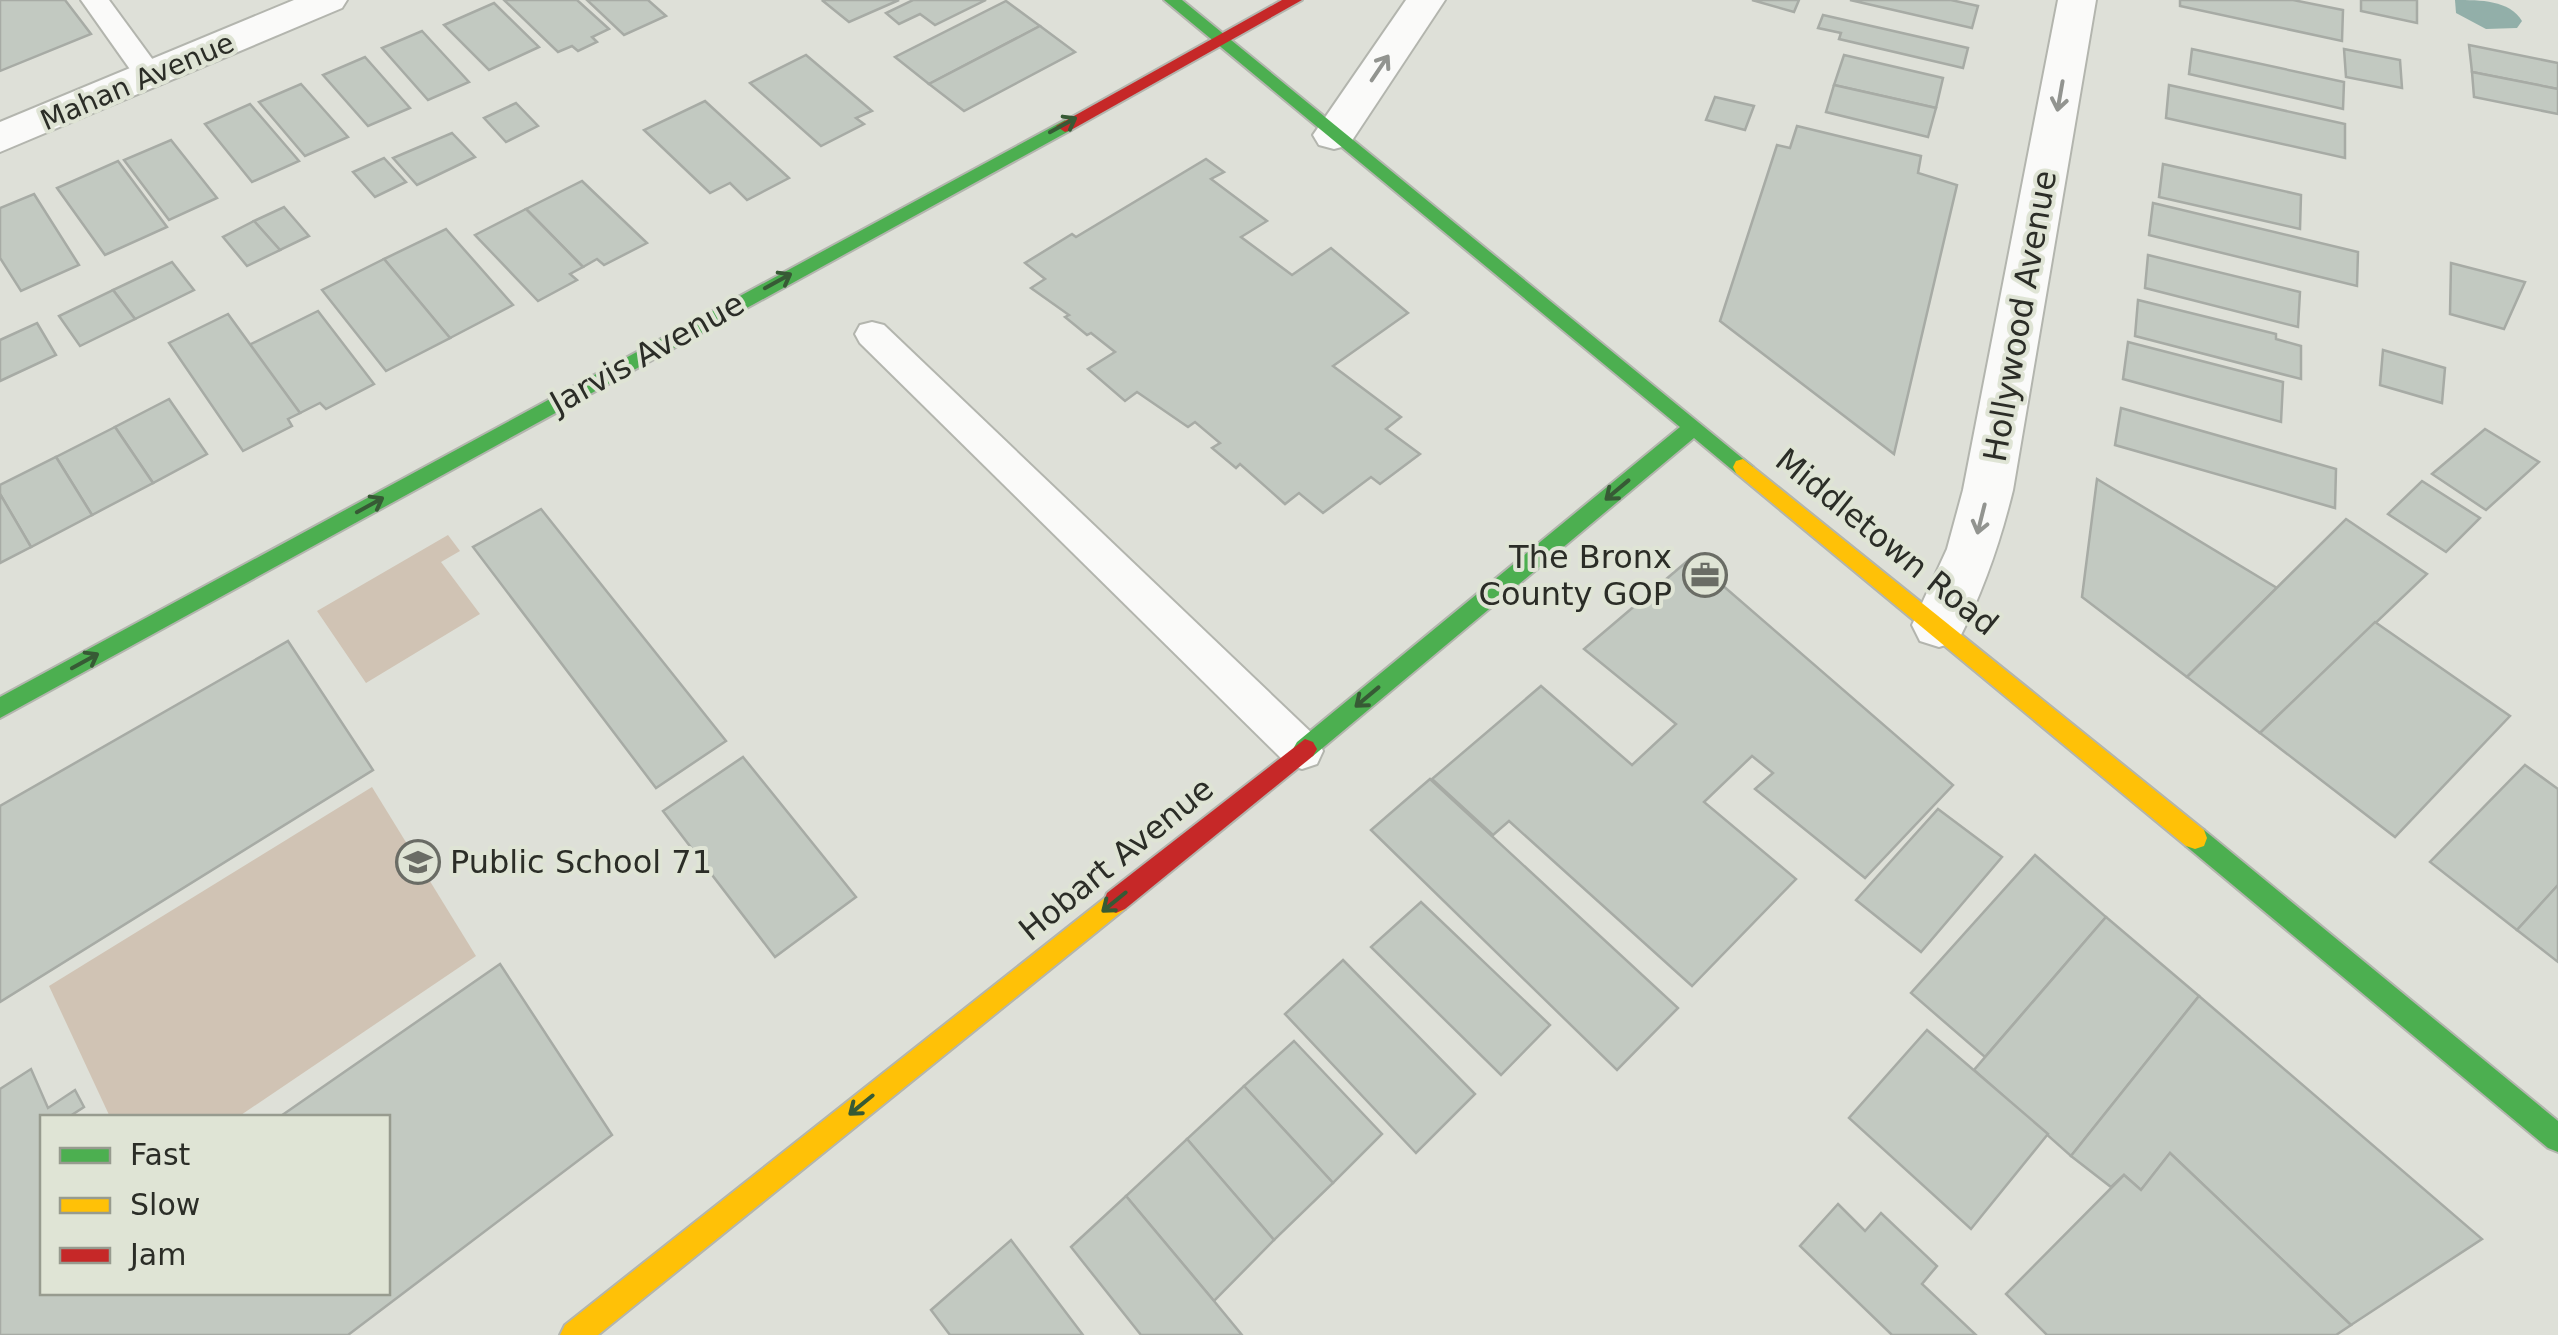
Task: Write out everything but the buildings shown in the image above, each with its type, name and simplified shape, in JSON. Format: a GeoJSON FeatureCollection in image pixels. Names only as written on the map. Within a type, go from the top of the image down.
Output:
{"type":"FeatureCollection","features":[{"type":"Feature","properties":{"kind":"street","name":"Mahan Avenue"},"geometry":{"type":"LineString","coordinates":[[0,138],[328,0]]}},
{"type":"Feature","properties":{"kind":"street","name":"Middletown Road"},"geometry":{"type":"LineString","coordinates":[[1172,0],[1692,428],[1939,625],[2558,1138]]}},
{"type":"Feature","properties":{"kind":"street","name":"Jarvis Avenue"},"geometry":{"type":"LineString","coordinates":[[0,708],[1294,0]]}},
{"type":"Feature","properties":{"kind":"street"},"geometry":{"type":"LineString","coordinates":[[1334,135],[1426,0]]}},
{"type":"Feature","properties":{"kind":"street","name":"Hollywood Avenue"},"geometry":{"type":"LineString","coordinates":[[1939,625],[1973,549],[1988,490],[2077,0]]}},
{"type":"Feature","properties":{"kind":"street","name":"Hobart Avenue"},"geometry":{"type":"LineString","coordinates":[[575,1335],[1302,751],[1692,428]]}},
{"type":"Feature","properties":{"kind":"lane"},"geometry":{"type":"LineString","coordinates":[[95,0],[149,75]]}},
{"type":"Feature","properties":{"kind":"lane"},"geometry":{"type":"LineString","coordinates":[[872,334],[1302,751]]}},
{"type":"Feature","properties":{"kind":"shaded area"},"geometry":{"type":"Polygon","coordinates":[[[448,535],[460,551],[441,562],[480,614],[366,683],[317,611],[448,535]]]}},
{"type":"Feature","properties":{"kind":"shaded area"},"geometry":{"type":"Polygon","coordinates":[[[372,787],[476,956],[241,1115],[109,1115],[49,986],[372,787]]]}},
{"type":"Feature","properties":{"kind":"water"},"geometry":{"type":"Polygon","coordinates":[[[2455,0],[2502,5],[2522,21],[2517,28],[2486,29],[2456,13],[2455,0]]]}},
{"type":"Feature","properties":{"kind":"traffic: fast"},"geometry":{"type":"LineString","coordinates":[[1172,0],[1743,467]]}},
{"type":"Feature","properties":{"kind":"traffic: fast"},"geometry":{"type":"LineString","coordinates":[[0,708],[1065,126]]}},
{"type":"Feature","properties":{"kind":"traffic: fast"},"geometry":{"type":"LineString","coordinates":[[1305,749],[1692,428]]}},
{"type":"Feature","properties":{"kind":"traffic: fast"},"geometry":{"type":"LineString","coordinates":[[2195,838],[2558,1138]]}},
{"type":"Feature","properties":{"kind":"traffic: slow"},"geometry":{"type":"LineString","coordinates":[[1743,467],[2195,838]]}},
{"type":"Feature","properties":{"kind":"traffic: slow"},"geometry":{"type":"LineString","coordinates":[[575,1335],[1116,901]]}},
{"type":"Feature","properties":{"kind":"traffic: jam"},"geometry":{"type":"LineString","coordinates":[[1065,126],[1294,0]]}},
{"type":"Feature","properties":{"kind":"traffic: jam"},"geometry":{"type":"LineString","coordinates":[[1116,901],[1305,749]]}},
{"type":"Feature","properties":{"kind":"place","name":"The Bronx County GOP"},"geometry":{"type":"Point","coordinates":[1705,575]}},
{"type":"Feature","properties":{"kind":"place","name":"Public School 71"},"geometry":{"type":"Point","coordinates":[418,862]}}]}
